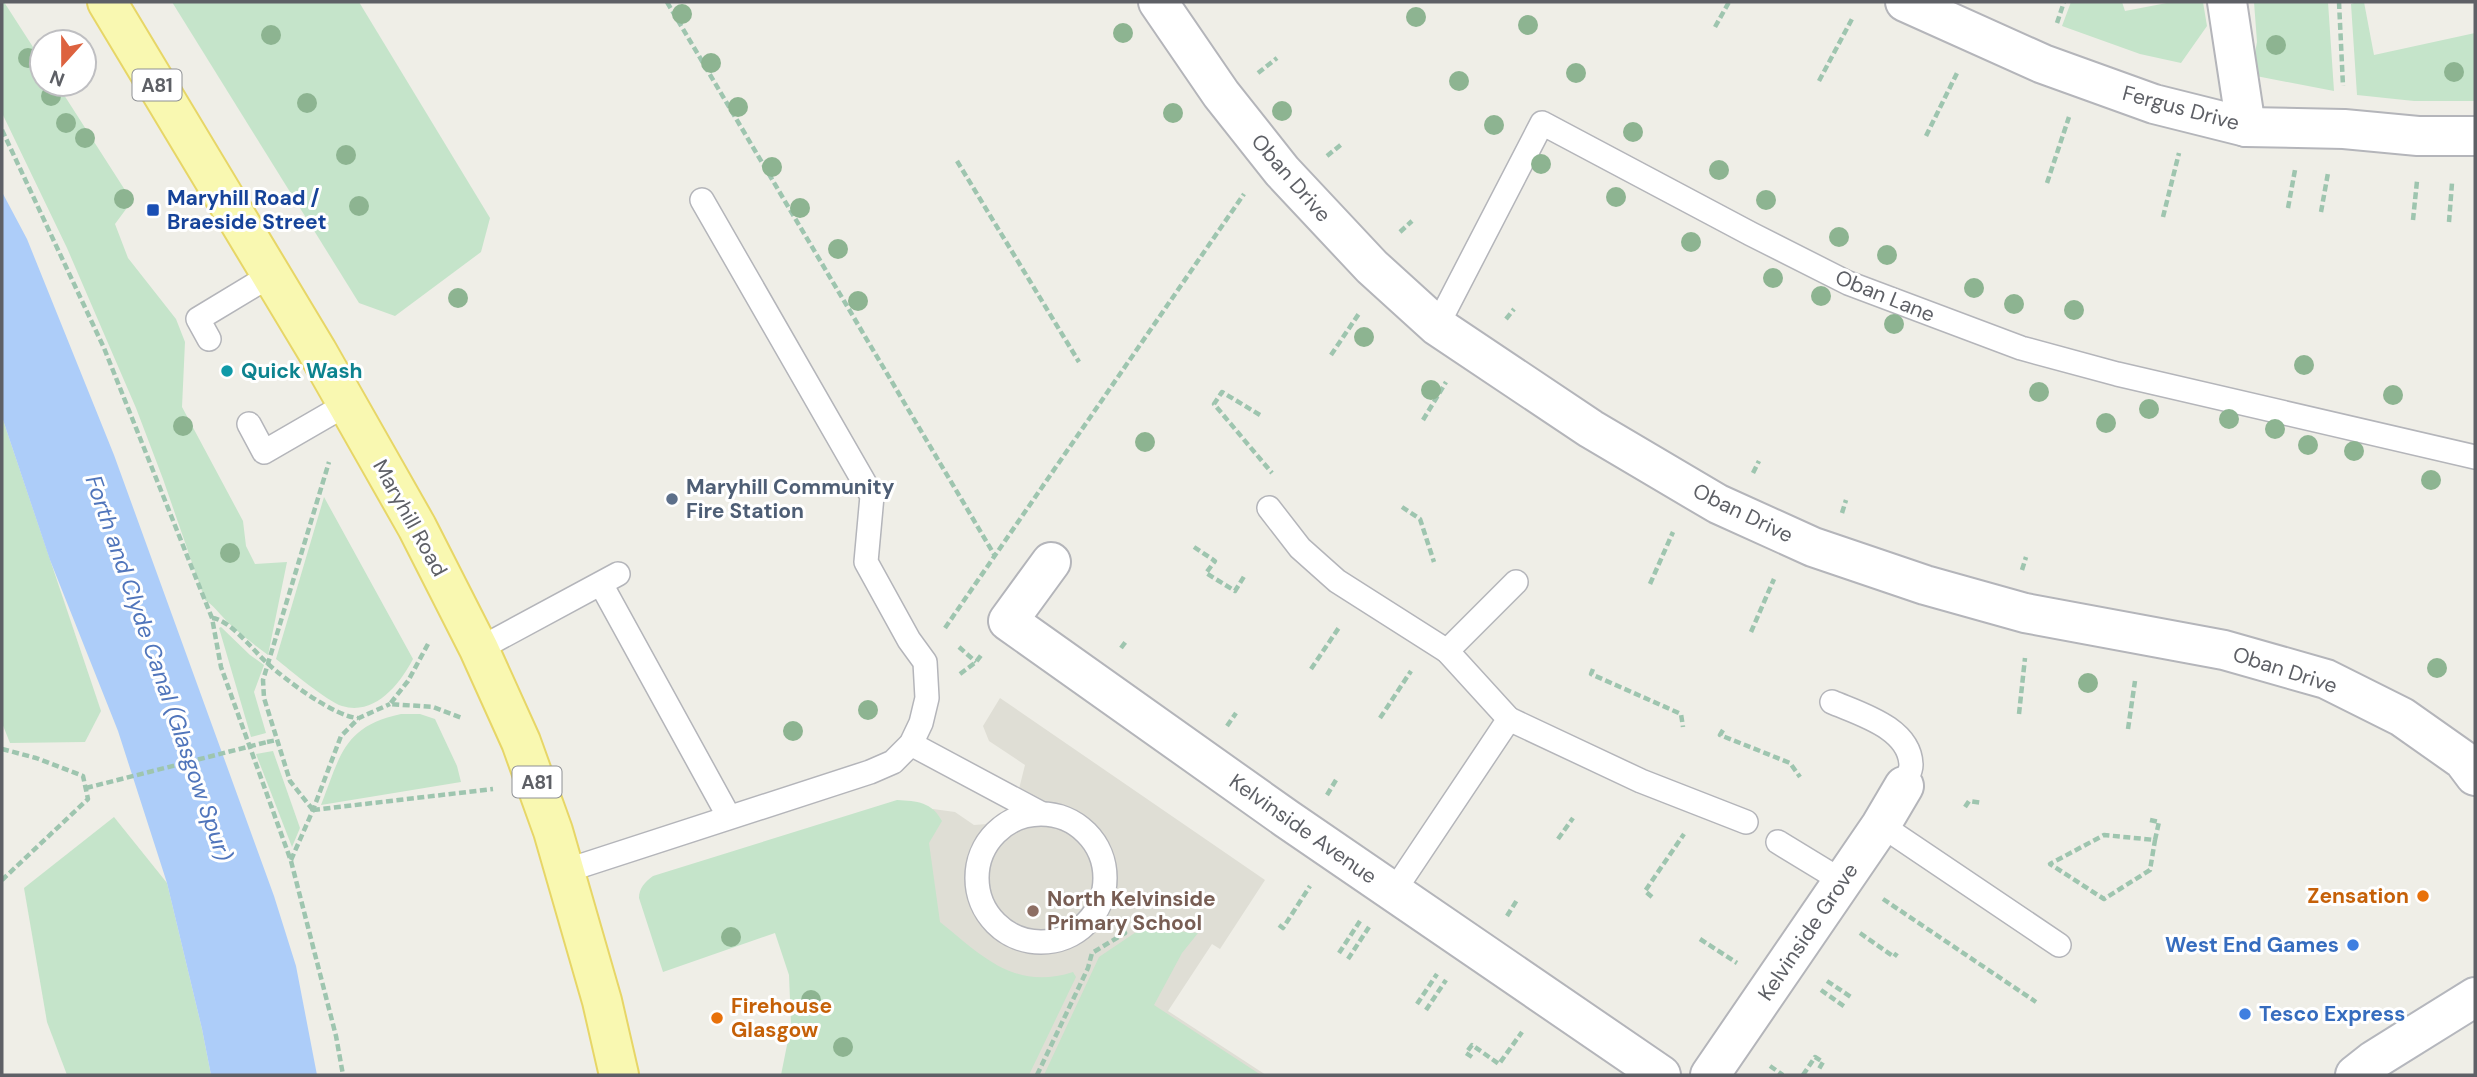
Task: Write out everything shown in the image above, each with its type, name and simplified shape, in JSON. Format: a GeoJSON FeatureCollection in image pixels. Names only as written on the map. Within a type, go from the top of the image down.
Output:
{"type":"FeatureCollection","features":[{"type":"Feature","properties":{"kind":"main road","name":"Maryhill Road"},"geometry":{"type":"LineString","coordinates":[[107,2],[347,404],[417,527],[479,649],[522,742],[538,784],[602,1001],[619,1075]]}},
{"type":"Feature","properties":{"kind":"street","name":"Oban Drive"},"geometry":{"type":"LineString","coordinates":[[1158,2],[1220,94],[1282,171],[1372,267],[1437,326],[1591,429],[1718,504],[1813,547],[2025,613],[2224,650],[2326,679],[2402,717],[2463,760],[2475,776]]}},
{"type":"Feature","properties":{"kind":"street","name":"Fergus Drive"},"geometry":{"type":"LineString","coordinates":[[1905,2],[1951,12],[2043,64],[2154,104],[2246,127],[2344,129],[2418,136],[2475,136]]}},
{"type":"Feature","properties":{"kind":"street"},"geometry":{"type":"LineString","coordinates":[[2227,2],[2246,127]]}},
{"type":"Feature","properties":{"kind":"street"},"geometry":{"type":"LineString","coordinates":[[1008,621],[1051,562]]}},
{"type":"Feature","properties":{"kind":"street","name":"Kelvinside Avenue"},"geometry":{"type":"LineString","coordinates":[[1008,621],[1661,1075]]}},
{"type":"Feature","properties":{"kind":"street","name":"Kelvinside Grove"},"geometry":{"type":"LineString","coordinates":[[1710,1075],[1881,825],[1903,786]]}},
{"type":"Feature","properties":{"kind":"street"},"geometry":{"type":"LineString","coordinates":[[2355,1075],[2475,996]]}},
{"type":"Feature","properties":{"kind":"lane","name":"Oban Lane"},"geometry":{"type":"LineString","coordinates":[[1437,326],[1542,123],[1848,283],[2008,343],[2117,374],[2475,457]]}},
{"type":"Feature","properties":{"kind":"lane"},"geometry":{"type":"LineString","coordinates":[[565,871],[870,772],[893,762],[911,744],[921,723],[926,698],[925,662],[909,640],[866,562],[872,496],[702,200]]}},
{"type":"Feature","properties":{"kind":"lane"},"geometry":{"type":"LineString","coordinates":[[209,339],[198,318],[271,275]]}},
{"type":"Feature","properties":{"kind":"lane"},"geometry":{"type":"LineString","coordinates":[[249,424],[264,452],[347,404]]}},
{"type":"Feature","properties":{"kind":"lane"},"geometry":{"type":"LineString","coordinates":[[1269,508],[1300,548],[1338,581],[1447,650],[1509,719],[1641,781],[1746,821]]}},
{"type":"Feature","properties":{"kind":"lane"},"geometry":{"type":"LineString","coordinates":[[479,649],[609,579],[729,817]]}},
{"type":"Feature","properties":{"kind":"lane"},"geometry":{"type":"LineString","coordinates":[[1447,650],[1516,582]]}},
{"type":"Feature","properties":{"kind":"lane"},"geometry":{"type":"LineString","coordinates":[[1832,702],[1862,714],[1890,730],[1907,746],[1911,767],[1903,786]]}},
{"type":"Feature","properties":{"kind":"lane"},"geometry":{"type":"LineString","coordinates":[[1394,891],[1509,719]]}},
{"type":"Feature","properties":{"kind":"lane"},"geometry":{"type":"LineString","coordinates":[[911,744],[1040,813],[1060,817],[1079,826],[1094,841],[1103,860],[1105,881],[1101,901],[1091,919],[1075,933],[1055,941],[1034,942],[1014,937],[996,924],[983,907],[977,886],[978,865],[986,845],[1000,829],[1019,818],[1040,813]]}},
{"type":"Feature","properties":{"kind":"lane"},"geometry":{"type":"LineString","coordinates":[[1881,825],[2059,945]]}},
{"type":"Feature","properties":{"kind":"lane"},"geometry":{"type":"LineString","coordinates":[[1779,842],[1842,881]]}},
{"type":"Feature","properties":{"kind":"path"},"geometry":{"type":"LineString","coordinates":[[667,2],[995,556]]}},
{"type":"Feature","properties":{"kind":"path"},"geometry":{"type":"LineString","coordinates":[[1715,27],[1729,2]]}},
{"type":"Feature","properties":{"kind":"path"},"geometry":{"type":"LineString","coordinates":[[2339,2],[2344,129]]}},
{"type":"Feature","properties":{"kind":"path"},"geometry":{"type":"LineString","coordinates":[[1819,81],[1853,17]]}},
{"type":"Feature","properties":{"kind":"path"},"geometry":{"type":"LineString","coordinates":[[1254,76],[1277,58]]}},
{"type":"Feature","properties":{"kind":"path"},"geometry":{"type":"LineString","coordinates":[[1926,136],[1959,69]]}},
{"type":"Feature","properties":{"kind":"path"},"geometry":{"type":"LineString","coordinates":[[2047,183],[2071,114]]}},
{"type":"Feature","properties":{"kind":"path"},"geometry":{"type":"LineString","coordinates":[[2,130],[103,348],[212,618],[221,667],[291,861],[330,1011],[343,1075]]}},
{"type":"Feature","properties":{"kind":"path"},"geometry":{"type":"LineString","coordinates":[[1320,162],[1343,143]]}},
{"type":"Feature","properties":{"kind":"path"},"geometry":{"type":"LineString","coordinates":[[2163,217],[2181,146]]}},
{"type":"Feature","properties":{"kind":"path"},"geometry":{"type":"LineString","coordinates":[[957,161],[1079,362]]}},
{"type":"Feature","properties":{"kind":"path"},"geometry":{"type":"LineString","coordinates":[[2288,208],[2295,168]]}},
{"type":"Feature","properties":{"kind":"path"},"geometry":{"type":"LineString","coordinates":[[925,662],[1252,182],[1282,171]]}},
{"type":"Feature","properties":{"kind":"path"},"geometry":{"type":"LineString","coordinates":[[2321,212],[2328,173]]}},
{"type":"Feature","properties":{"kind":"path"},"geometry":{"type":"LineString","coordinates":[[2413,220],[2417,181]]}},
{"type":"Feature","properties":{"kind":"path"},"geometry":{"type":"LineString","coordinates":[[2449,222],[2452,183]]}},
{"type":"Feature","properties":{"kind":"path"},"geometry":{"type":"LineString","coordinates":[[1331,355],[1362,309]]}},
{"type":"Feature","properties":{"kind":"path"},"geometry":{"type":"LineString","coordinates":[[1423,420],[1446,381]]}},
{"type":"Feature","properties":{"kind":"path"},"geometry":{"type":"LineString","coordinates":[[1260,415],[1222,392],[1214,404],[1274,476]]}},
{"type":"Feature","properties":{"kind":"path"},"geometry":{"type":"LineString","coordinates":[[313,810],[290,781],[264,698],[262,680],[347,404]]}},
{"type":"Feature","properties":{"kind":"path"},"geometry":{"type":"LineString","coordinates":[[1402,507],[1420,519],[1434,562]]}},
{"type":"Feature","properties":{"kind":"path"},"geometry":{"type":"LineString","coordinates":[[1650,584],[1673,531]]}},
{"type":"Feature","properties":{"kind":"path"},"geometry":{"type":"LineString","coordinates":[[1194,547],[1215,561],[1206,573],[1235,591],[1245,575]]}},
{"type":"Feature","properties":{"kind":"path"},"geometry":{"type":"LineString","coordinates":[[1751,632],[1774,579]]}},
{"type":"Feature","properties":{"kind":"path"},"geometry":{"type":"LineString","coordinates":[[291,861],[341,736],[359,718],[390,704],[408,681],[454,598]]}},
{"type":"Feature","properties":{"kind":"path"},"geometry":{"type":"LineString","coordinates":[[212,618],[224,622],[267,663],[338,714],[359,718]]}},
{"type":"Feature","properties":{"kind":"path"},"geometry":{"type":"LineString","coordinates":[[1311,670],[1345,619]]}},
{"type":"Feature","properties":{"kind":"path"},"geometry":{"type":"LineString","coordinates":[[926,698],[976,662],[1008,621]]}},
{"type":"Feature","properties":{"kind":"path"},"geometry":{"type":"LineString","coordinates":[[2019,714],[2025,658]]}},
{"type":"Feature","properties":{"kind":"path"},"geometry":{"type":"LineString","coordinates":[[1380,718],[1416,664]]}},
{"type":"Feature","properties":{"kind":"path"},"geometry":{"type":"LineString","coordinates":[[1593,669],[1591,674],[1681,714],[1683,727]]}},
{"type":"Feature","properties":{"kind":"path"},"geometry":{"type":"LineString","coordinates":[[2128,729],[2135,681]]}},
{"type":"Feature","properties":{"kind":"path"},"geometry":{"type":"LineString","coordinates":[[390,704],[433,707],[522,742]]}},
{"type":"Feature","properties":{"kind":"path"},"geometry":{"type":"LineString","coordinates":[[1723,730],[1720,734],[1790,763],[1800,777]]}},
{"type":"Feature","properties":{"kind":"path"},"geometry":{"type":"LineString","coordinates":[[86,788],[277,740]]}},
{"type":"Feature","properties":{"kind":"path"},"geometry":{"type":"LineString","coordinates":[[2,749],[36,758],[83,776],[88,799],[2,880]]}},
{"type":"Feature","properties":{"kind":"path"},"geometry":{"type":"LineString","coordinates":[[313,810],[538,784]]}},
{"type":"Feature","properties":{"kind":"path"},"geometry":{"type":"LineString","coordinates":[[1965,807],[1969,801],[1982,803]]}},
{"type":"Feature","properties":{"kind":"path"},"geometry":{"type":"LineString","coordinates":[[1558,839],[1573,818]]}},
{"type":"Feature","properties":{"kind":"path"},"geometry":{"type":"LineString","coordinates":[[2150,820],[2159,822],[2150,870],[2104,899],[2050,864],[2104,835],[2155,840]]}},
{"type":"Feature","properties":{"kind":"path"},"geometry":{"type":"LineString","coordinates":[[1652,897],[1645,891],[1689,828]]}},
{"type":"Feature","properties":{"kind":"path"},"geometry":{"type":"LineString","coordinates":[[1279,925],[1283,928],[1311,885]]}},
{"type":"Feature","properties":{"kind":"path"},"geometry":{"type":"LineString","coordinates":[[1882,898],[2036,1002]]}},
{"type":"Feature","properties":{"kind":"path"},"geometry":{"type":"LineString","coordinates":[[1037,1075],[1088,968],[1092,953],[1125,933],[1120,925],[1091,919]]}},
{"type":"Feature","properties":{"kind":"path"},"geometry":{"type":"LineString","coordinates":[[1339,953],[1361,920]]}},
{"type":"Feature","properties":{"kind":"path"},"geometry":{"type":"LineString","coordinates":[[1348,959],[1370,926]]}},
{"type":"Feature","properties":{"kind":"path"},"geometry":{"type":"LineString","coordinates":[[1857,932],[1894,957],[1897,953]]}},
{"type":"Feature","properties":{"kind":"path"},"geometry":{"type":"LineString","coordinates":[[1700,939],[1742,966]]}},
{"type":"Feature","properties":{"kind":"path"},"geometry":{"type":"LineString","coordinates":[[1418,1004],[1439,972]]}},
{"type":"Feature","properties":{"kind":"path"},"geometry":{"type":"LineString","coordinates":[[1426,1010],[1447,978]]}},
{"type":"Feature","properties":{"kind":"path"},"geometry":{"type":"LineString","coordinates":[[1824,979],[1851,997]]}},
{"type":"Feature","properties":{"kind":"path"},"geometry":{"type":"LineString","coordinates":[[1818,988],[1845,1007]]}},
{"type":"Feature","properties":{"kind":"path"},"geometry":{"type":"LineString","coordinates":[[1472,1057],[1466,1053],[1472,1045],[1499,1064],[1523,1031]]}},
{"type":"Feature","properties":{"kind":"path"},"geometry":{"type":"LineString","coordinates":[[1803,1075],[1815,1057],[1823,1062],[1819,1069]]}},
{"type":"Feature","properties":{"kind":"shaded area","name":"North Kelvinside Primary School"},"geometry":{"type":"Polygon","coordinates":[[[1000,698],[1265,880],[1220,949],[1212,944],[1168,1011],[1266,1075],[857,1075],[933,809],[955,812],[974,825],[1001,823],[1016,801],[1025,765],[989,741],[983,726],[1000,698]]]}},
{"type":"Feature","properties":{"kind":"green space"},"geometry":{"type":"Polygon","coordinates":[[[4,2],[28,39],[28,98],[66,98],[132,201],[115,224],[128,258],[176,319],[185,342],[182,407],[243,521],[246,546],[255,564],[287,562],[268,655],[237,631],[205,600],[136,408],[67,248],[2,113],[4,2]]]}},
{"type":"Feature","properties":{"kind":"green space"},"geometry":{"type":"Polygon","coordinates":[[[172,2],[359,2],[490,218],[481,252],[395,316],[359,303],[172,2]]]}},
{"type":"Feature","properties":{"kind":"green space"},"geometry":{"type":"Polygon","coordinates":[[[2071,2],[2122,2],[2125,11],[2172,2],[2203,2],[2207,26],[2181,63],[2140,54],[2062,26],[2071,2]]]}},
{"type":"Feature","properties":{"kind":"green space"},"geometry":{"type":"Polygon","coordinates":[[[2254,2],[2328,2],[2334,91],[2251,75],[2257,42],[2254,2]]]}},
{"type":"Feature","properties":{"kind":"green space"},"geometry":{"type":"Polygon","coordinates":[[[2364,2],[2374,55],[2475,33],[2475,101],[2414,101],[2357,95],[2351,4],[2364,2]]]}},
{"type":"Feature","properties":{"kind":"green space"},"geometry":{"type":"Polygon","coordinates":[[[2,417],[101,711],[85,742],[10,743],[2,723],[2,417]]]}},
{"type":"Feature","properties":{"kind":"green space"},"geometry":{"type":"Polygon","coordinates":[[[324,497],[413,659],[385,696],[376,702],[354,708],[328,699],[276,659],[324,497]]]}},
{"type":"Feature","properties":{"kind":"green space"},"geometry":{"type":"Polygon","coordinates":[[[219,628],[264,665],[254,692],[266,733],[251,737],[219,628]]]}},
{"type":"Feature","properties":{"kind":"green space"},"geometry":{"type":"Polygon","coordinates":[[[401,714],[420,714],[435,719],[457,766],[461,782],[321,805],[339,758],[355,735],[382,719],[401,714]]]}},
{"type":"Feature","properties":{"kind":"green space"},"geometry":{"type":"Polygon","coordinates":[[[273,751],[300,828],[292,847],[256,754],[273,751]]]}},
{"type":"Feature","properties":{"kind":"green space"},"geometry":{"type":"Polygon","coordinates":[[[897,800],[929,806],[942,821],[929,843],[940,922],[1000,967],[1034,977],[1052,977],[1073,972],[1076,977],[1029,1075],[781,1075],[791,1025],[789,975],[775,933],[663,972],[639,898],[643,886],[653,876],[897,800]]]}},
{"type":"Feature","properties":{"kind":"green space"},"geometry":{"type":"Polygon","coordinates":[[[114,817],[167,883],[211,1075],[67,1075],[47,1022],[24,888],[114,817]]]}},
{"type":"Feature","properties":{"kind":"green space"},"geometry":{"type":"Polygon","coordinates":[[[1142,928],[1198,933],[1182,953],[1154,1005],[1261,1075],[1044,1075],[1099,957],[1142,928]]]}},
{"type":"Feature","properties":{"kind":"water","name":"Forth and Clyde Canal (Glasgow Spur)"},"geometry":{"type":"Polygon","coordinates":[[[2,192],[27,239],[114,455],[274,896],[296,966],[317,1075],[211,1075],[167,883],[118,731],[50,560],[2,417],[2,192]]]}},
{"type":"Feature","properties":{"kind":"place","name":"Maryhill Road / Braeside Street"},"geometry":{"type":"Point","coordinates":[153,210]}},
{"type":"Feature","properties":{"kind":"place","name":"Quick Wash"},"geometry":{"type":"Point","coordinates":[227,371]}},
{"type":"Feature","properties":{"kind":"place","name":"Maryhill Community Fire Station"},"geometry":{"type":"Point","coordinates":[672,499]}},
{"type":"Feature","properties":{"kind":"place","name":"Zensation"},"geometry":{"type":"Point","coordinates":[2423,896]}},
{"type":"Feature","properties":{"kind":"place","name":"North Kelvinside Primary School"},"geometry":{"type":"Point","coordinates":[1033,911]}},
{"type":"Feature","properties":{"kind":"place","name":"West End Games"},"geometry":{"type":"Point","coordinates":[2353,945]}},
{"type":"Feature","properties":{"kind":"place","name":"Tesco Express"},"geometry":{"type":"Point","coordinates":[2245,1014]}},
{"type":"Feature","properties":{"kind":"place","name":"Firehouse Glasgow"},"geometry":{"type":"Point","coordinates":[717,1018]}}]}
